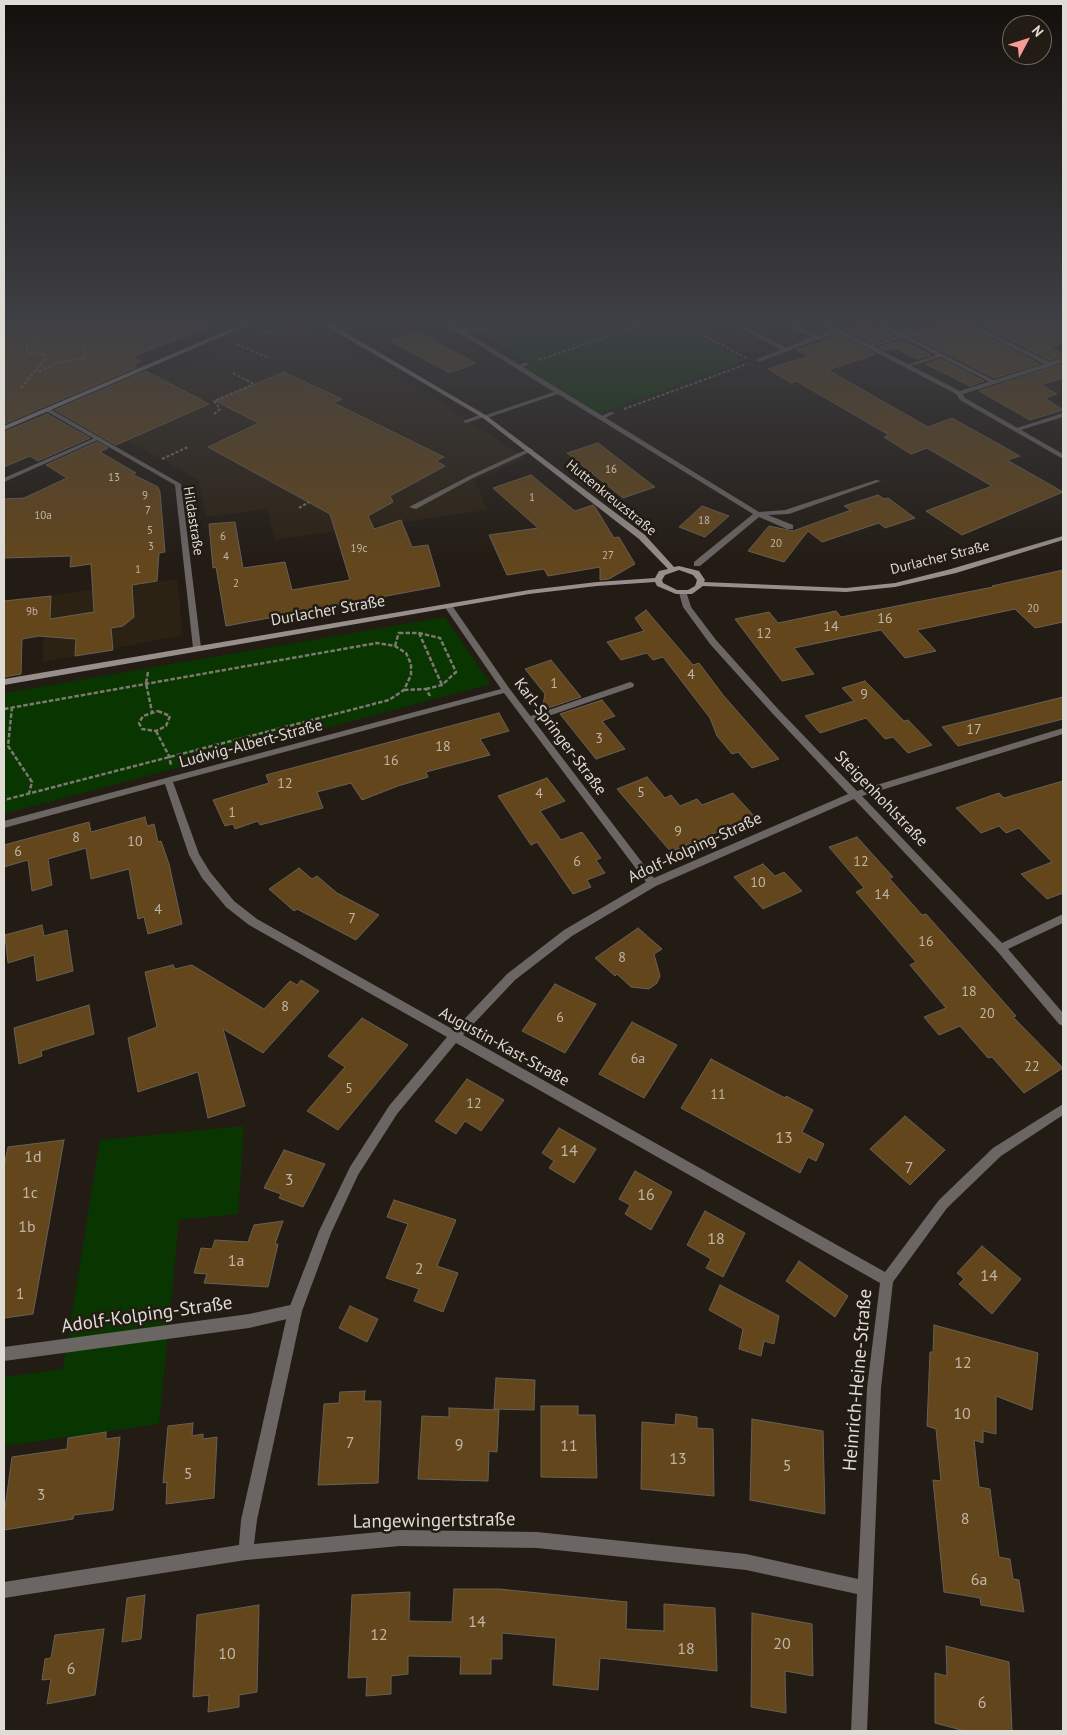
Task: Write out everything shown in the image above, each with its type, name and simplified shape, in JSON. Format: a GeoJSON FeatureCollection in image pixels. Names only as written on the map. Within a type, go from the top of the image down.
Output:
{"type":"FeatureCollection","features":[{"type":"Feature","properties":{"kind":"main road"},"geometry":{"type":"LineString","coordinates":[[4,428],[60,405]]}},
{"type":"Feature","properties":{"kind":"main road","name":"Huttenkreuzstraße"},"geometry":{"type":"LineString","coordinates":[[464,405],[484,417],[530,450],[642,537],[672,569]]}},
{"type":"Feature","properties":{"kind":"main road","name":"Durlacher Straße"},"geometry":{"type":"LineString","coordinates":[[683,593],[695,590],[701,584],[846,590],[895,585],[953,571],[1063,538]]}},
{"type":"Feature","properties":{"kind":"main road"},"geometry":{"type":"LineString","coordinates":[[683,593],[669,591],[664,588],[658,580],[662,573],[672,569],[691,570],[700,576],[701,584]]}},
{"type":"Feature","properties":{"kind":"main road","name":"Durlacher Straße"},"geometry":{"type":"LineString","coordinates":[[4,682],[448,606],[597,584],[658,580]]}},
{"type":"Feature","properties":{"kind":"street"},"geometry":{"type":"LineString","coordinates":[[466,421],[520,405]]}},
{"type":"Feature","properties":{"kind":"street"},"geometry":{"type":"LineString","coordinates":[[582,405],[758,514],[790,527]]}},
{"type":"Feature","properties":{"kind":"street"},"geometry":{"type":"LineString","coordinates":[[973,405],[1063,457]]}},
{"type":"Feature","properties":{"kind":"street","name":"Hildastraße"},"geometry":{"type":"LineString","coordinates":[[48,410],[178,484],[197,648]]}},
{"type":"Feature","properties":{"kind":"street"},"geometry":{"type":"LineString","coordinates":[[603,417],[612,413]]}},
{"type":"Feature","properties":{"kind":"street"},"geometry":{"type":"LineString","coordinates":[[1017,429],[1063,415]]}},
{"type":"Feature","properties":{"kind":"street"},"geometry":{"type":"LineString","coordinates":[[4,480],[98,438]]}},
{"type":"Feature","properties":{"kind":"street"},"geometry":{"type":"LineString","coordinates":[[413,507],[471,477],[530,450]]}},
{"type":"Feature","properties":{"kind":"street"},"geometry":{"type":"LineString","coordinates":[[697,564],[758,514],[786,512],[878,481]]}},
{"type":"Feature","properties":{"kind":"street","name":"Steigenhohlstraße"},"geometry":{"type":"LineString","coordinates":[[683,593],[687,607],[714,642],[775,711],[857,794],[1001,948],[1063,1021]]}},
{"type":"Feature","properties":{"kind":"street","name":"Karl-Springer-Straße"},"geometry":{"type":"LineString","coordinates":[[448,606],[528,720],[652,883]]}},
{"type":"Feature","properties":{"kind":"street"},"geometry":{"type":"LineString","coordinates":[[528,720],[630,685]]}},
{"type":"Feature","properties":{"kind":"street","name":"Ludwig-Albert-Straße"},"geometry":{"type":"LineString","coordinates":[[4,824],[506,690]]}},
{"type":"Feature","properties":{"kind":"street","name":"Adolf-Kolping-Straße"},"geometry":{"type":"LineString","coordinates":[[246,1552],[249,1520],[295,1311],[325,1231],[354,1171],[393,1110],[454,1038],[511,976],[568,933],[652,883],[857,794],[1063,731]]}},
{"type":"Feature","properties":{"kind":"street","name":"Augustin-Kast-Straße"},"geometry":{"type":"LineString","coordinates":[[168,781],[194,855],[206,875],[230,904],[253,922],[454,1038],[887,1280]]}},
{"type":"Feature","properties":{"kind":"street"},"geometry":{"type":"LineString","coordinates":[[1001,948],[1063,918]]}},
{"type":"Feature","properties":{"kind":"street","name":"Heinrich-Heine-Straße"},"geometry":{"type":"LineString","coordinates":[[859,1731],[874,1388],[887,1280],[950,1198],[997,1152],[1063,1109]]}},
{"type":"Feature","properties":{"kind":"street","name":"Adolf-Kolping-Straße"},"geometry":{"type":"LineString","coordinates":[[4,1354],[249,1321],[295,1311]]}},
{"type":"Feature","properties":{"kind":"street","name":"Langewingertstraße"},"geometry":{"type":"LineString","coordinates":[[4,1590],[246,1552],[400,1538],[537,1540],[746,1562],[865,1588]]}},
{"type":"Feature","properties":{"kind":"path"},"geometry":{"type":"LineString","coordinates":[[214,414],[220,410],[217,405]]}},
{"type":"Feature","properties":{"kind":"path"},"geometry":{"type":"LineString","coordinates":[[612,413],[634,405]]}},
{"type":"Feature","properties":{"kind":"path"},"geometry":{"type":"LineString","coordinates":[[165,458],[188,447]]}},
{"type":"Feature","properties":{"kind":"path"},"geometry":{"type":"LineString","coordinates":[[299,508],[309,502]]}},
{"type":"Feature","properties":{"kind":"path"},"geometry":{"type":"LineString","coordinates":[[395,646],[399,628]]}},
{"type":"Feature","properties":{"kind":"path"},"geometry":{"type":"LineString","coordinates":[[4,800],[389,700],[404,690],[426,689],[442,685],[456,672],[440,638],[419,633],[399,633]]}},
{"type":"Feature","properties":{"kind":"path"},"geometry":{"type":"LineString","coordinates":[[419,633],[442,685]]}},
{"type":"Feature","properties":{"kind":"path"},"geometry":{"type":"LineString","coordinates":[[4,709],[377,643],[395,646],[406,653],[411,664],[411,675],[404,690]]}},
{"type":"Feature","properties":{"kind":"path"},"geometry":{"type":"LineString","coordinates":[[149,657],[146,683],[152,712]]}},
{"type":"Feature","properties":{"kind":"path"},"geometry":{"type":"LineString","coordinates":[[426,689],[437,709]]}},
{"type":"Feature","properties":{"kind":"path"},"geometry":{"type":"LineString","coordinates":[[12,707],[8,746],[32,782],[29,793]]}},
{"type":"Feature","properties":{"kind":"path"},"geometry":{"type":"LineString","coordinates":[[152,712],[163,712],[170,716],[166,726],[156,731],[146,731],[139,723],[143,716],[152,712]]}},
{"type":"Feature","properties":{"kind":"path"},"geometry":{"type":"LineString","coordinates":[[156,731],[171,764]]}},
{"type":"Feature","properties":{"kind":"shaded area"},"geometry":{"type":"Polygon","coordinates":[[[92,405],[444,405],[525,458],[475,480],[487,510],[274,540],[268,509],[206,517],[199,480],[75,412],[92,405]]]}},
{"type":"Feature","properties":{"kind":"shaded area"},"geometry":{"type":"Polygon","coordinates":[[[177,579],[183,635],[43,662],[44,596],[177,579]]]}},
{"type":"Feature","properties":{"kind":"green space"},"geometry":{"type":"Polygon","coordinates":[[[587,405],[623,405],[601,413],[587,405]]]}},
{"type":"Feature","properties":{"kind":"green space"},"geometry":{"type":"Polygon","coordinates":[[[445,617],[491,684],[4,814],[4,693],[445,617]]]}},
{"type":"Feature","properties":{"kind":"green space"},"geometry":{"type":"Polygon","coordinates":[[[244,1126],[238,1214],[179,1220],[159,1424],[4,1446],[4,1377],[63,1369],[100,1140],[244,1126]]]}},
{"type":"Feature","properties":{"kind":"building"},"geometry":{"type":"Polygon","coordinates":[[[4,405],[48,405],[4,424],[4,405]]]}},
{"type":"Feature","properties":{"kind":"building"},"geometry":{"type":"Polygon","coordinates":[[[67,405],[207,405],[116,445],[55,410],[67,405]]]}},
{"type":"Feature","properties":{"kind":"building"},"geometry":{"type":"Polygon","coordinates":[[[223,405],[338,405],[444,457],[436,461],[445,466],[390,496],[393,502],[368,516],[374,529],[401,520],[412,547],[428,545],[440,586],[226,626],[216,567],[213,568],[209,524],[235,522],[243,568],[285,562],[292,590],[350,580],[330,514],[208,447],[259,423],[223,405]]]}},
{"type":"Feature","properties":{"kind":"building"},"geometry":{"type":"Polygon","coordinates":[[[837,405],[889,405],[928,427],[952,418],[1020,456],[1007,460],[1063,492],[962,535],[926,511],[992,486],[927,448],[911,454],[884,437],[889,435],[837,405]]]}},
{"type":"Feature","properties":{"kind":"building"},"geometry":{"type":"Polygon","coordinates":[[[1004,405],[1055,405],[1063,410],[1030,420],[1004,405]]]}},
{"type":"Feature","properties":{"kind":"building"},"geometry":{"type":"Polygon","coordinates":[[[47,414],[90,438],[38,461],[30,456],[4,467],[4,432],[47,414]]]}},
{"type":"Feature","properties":{"kind":"building"},"geometry":{"type":"Polygon","coordinates":[[[97,442],[108,448],[100,452],[136,473],[132,474],[158,487],[165,552],[159,553],[157,581],[132,585],[134,617],[123,626],[111,628],[113,650],[75,656],[76,639],[39,636],[22,639],[21,674],[4,677],[4,601],[51,596],[50,619],[94,612],[91,564],[70,567],[71,556],[4,558],[4,499],[24,498],[67,478],[46,465],[97,442]]]}},
{"type":"Feature","properties":{"kind":"building"},"geometry":{"type":"Polygon","coordinates":[[[598,443],[655,487],[623,498],[567,453],[598,443]]]}},
{"type":"Feature","properties":{"kind":"building"},"geometry":{"type":"Polygon","coordinates":[[[531,475],[575,511],[593,505],[614,538],[619,537],[635,564],[609,579],[600,580],[600,567],[548,576],[544,569],[507,575],[489,535],[538,528],[493,488],[531,475]]]}},
{"type":"Feature","properties":{"kind":"building"},"geometry":{"type":"Polygon","coordinates":[[[878,495],[884,499],[888,498],[915,518],[885,528],[879,523],[822,542],[808,531],[784,562],[748,551],[769,526],[793,531],[851,510],[844,506],[878,495]]]}},
{"type":"Feature","properties":{"kind":"building"},"geometry":{"type":"Polygon","coordinates":[[[702,506],[729,516],[705,537],[679,527],[702,506]]]}},
{"type":"Feature","properties":{"kind":"building"},"geometry":{"type":"Polygon","coordinates":[[[1063,570],[1063,622],[1035,628],[1015,609],[917,630],[936,651],[905,658],[881,630],[794,648],[814,674],[782,681],[735,619],[769,612],[778,623],[836,611],[841,617],[993,587],[1063,570]]]}},
{"type":"Feature","properties":{"kind":"building"},"geometry":{"type":"Polygon","coordinates":[[[646,610],[693,665],[699,663],[723,695],[779,759],[752,768],[738,752],[732,754],[717,736],[710,718],[663,657],[653,660],[647,653],[621,660],[607,642],[644,631],[635,618],[646,610]]]}},
{"type":"Feature","properties":{"kind":"building"},"geometry":{"type":"Polygon","coordinates":[[[551,660],[581,697],[542,710],[545,694],[525,669],[551,660]]]}},
{"type":"Feature","properties":{"kind":"building"},"geometry":{"type":"Polygon","coordinates":[[[865,681],[904,721],[908,720],[932,745],[908,753],[893,737],[885,739],[866,718],[820,733],[805,716],[854,701],[842,688],[865,681]]]}},
{"type":"Feature","properties":{"kind":"building"},"geometry":{"type":"Polygon","coordinates":[[[1063,697],[1063,719],[958,746],[942,727],[1063,697]]]}},
{"type":"Feature","properties":{"kind":"building"},"geometry":{"type":"Polygon","coordinates":[[[602,700],[615,716],[602,721],[625,749],[596,759],[560,714],[602,700]]]}},
{"type":"Feature","properties":{"kind":"building"},"geometry":{"type":"Polygon","coordinates":[[[499,713],[509,731],[480,739],[490,755],[426,772],[428,777],[362,800],[351,783],[317,792],[323,808],[260,825],[258,821],[235,829],[233,824],[225,826],[213,800],[269,783],[266,775],[499,713]]]}},
{"type":"Feature","properties":{"kind":"building"},"geometry":{"type":"Polygon","coordinates":[[[647,777],[665,798],[671,795],[680,806],[697,799],[702,805],[733,793],[754,816],[671,852],[617,789],[647,777]]]}},
{"type":"Feature","properties":{"kind":"building"},"geometry":{"type":"Polygon","coordinates":[[[547,778],[565,801],[540,811],[561,840],[582,832],[601,858],[596,860],[605,873],[587,880],[591,887],[573,894],[537,842],[531,845],[498,796],[547,778]]]}},
{"type":"Feature","properties":{"kind":"building"},"geometry":{"type":"Polygon","coordinates":[[[1063,781],[1063,893],[1047,899],[1021,874],[1052,862],[1019,828],[1006,833],[999,826],[981,833],[956,808],[999,793],[1004,798],[1063,781]]]}},
{"type":"Feature","properties":{"kind":"building"},"geometry":{"type":"Polygon","coordinates":[[[145,817],[147,826],[154,824],[158,842],[161,841],[169,864],[182,924],[148,934],[144,917],[138,919],[129,869],[91,879],[86,848],[48,859],[52,885],[32,891],[28,860],[4,867],[4,845],[89,822],[91,832],[145,817]]]}},
{"type":"Feature","properties":{"kind":"building"},"geometry":{"type":"Polygon","coordinates":[[[857,837],[893,877],[889,878],[922,915],[926,914],[1016,1016],[1013,1017],[1063,1068],[1024,1093],[992,1057],[988,1058],[960,1026],[939,1035],[924,1017],[946,1008],[910,965],[916,962],[856,892],[864,888],[829,847],[857,837]]]}},
{"type":"Feature","properties":{"kind":"building"},"geometry":{"type":"Polygon","coordinates":[[[763,864],[775,876],[784,872],[802,891],[763,909],[734,877],[763,864]]]}},
{"type":"Feature","properties":{"kind":"building"},"geometry":{"type":"Polygon","coordinates":[[[299,868],[312,879],[317,876],[337,893],[379,915],[356,940],[297,909],[294,911],[269,889],[299,868]]]}},
{"type":"Feature","properties":{"kind":"building"},"geometry":{"type":"Polygon","coordinates":[[[42,925],[44,936],[67,930],[73,971],[37,981],[34,955],[8,963],[5,935],[42,925]]]}},
{"type":"Feature","properties":{"kind":"building"},"geometry":{"type":"Polygon","coordinates":[[[638,928],[662,949],[654,954],[660,976],[657,983],[649,989],[631,987],[595,958],[638,928]]]}},
{"type":"Feature","properties":{"kind":"building"},"geometry":{"type":"Polygon","coordinates":[[[173,965],[175,969],[192,965],[264,1009],[290,981],[297,985],[301,980],[319,991],[263,1053],[223,1029],[245,1106],[208,1118],[198,1072],[138,1092],[128,1038],[157,1027],[145,972],[173,965]]]}},
{"type":"Feature","properties":{"kind":"building"},"geometry":{"type":"Polygon","coordinates":[[[555,984],[596,1004],[565,1053],[522,1031],[555,984]]]}},
{"type":"Feature","properties":{"kind":"building"},"geometry":{"type":"Polygon","coordinates":[[[89,1005],[94,1034],[41,1051],[42,1056],[19,1064],[14,1028],[89,1005]]]}},
{"type":"Feature","properties":{"kind":"building"},"geometry":{"type":"Polygon","coordinates":[[[362,1018],[408,1045],[338,1130],[307,1111],[345,1067],[328,1056],[362,1018]]]}},
{"type":"Feature","properties":{"kind":"building"},"geometry":{"type":"Polygon","coordinates":[[[632,1022],[677,1045],[644,1098],[599,1074],[632,1022]]]}},
{"type":"Feature","properties":{"kind":"building"},"geometry":{"type":"Polygon","coordinates":[[[711,1059],[785,1098],[786,1096],[813,1110],[802,1132],[824,1144],[816,1161],[808,1157],[800,1173],[681,1108],[711,1059]]]}},
{"type":"Feature","properties":{"kind":"building"},"geometry":{"type":"Polygon","coordinates":[[[467,1079],[504,1100],[481,1131],[465,1121],[456,1134],[435,1121],[467,1079]]]}},
{"type":"Feature","properties":{"kind":"building"},"geometry":{"type":"Polygon","coordinates":[[[905,1116],[945,1150],[910,1185],[870,1149],[905,1116]]]}},
{"type":"Feature","properties":{"kind":"building"},"geometry":{"type":"Polygon","coordinates":[[[559,1128],[596,1149],[574,1183],[549,1168],[554,1161],[542,1153],[559,1128]]]}},
{"type":"Feature","properties":{"kind":"building"},"geometry":{"type":"Polygon","coordinates":[[[64,1140],[33,1314],[4,1318],[4,1167],[8,1147],[64,1140]]]}},
{"type":"Feature","properties":{"kind":"building"},"geometry":{"type":"Polygon","coordinates":[[[284,1150],[325,1164],[303,1207],[279,1198],[281,1194],[264,1188],[284,1150]]]}},
{"type":"Feature","properties":{"kind":"building"},"geometry":{"type":"Polygon","coordinates":[[[635,1171],[672,1192],[651,1230],[625,1214],[630,1205],[619,1199],[635,1171]]]}},
{"type":"Feature","properties":{"kind":"building"},"geometry":{"type":"Polygon","coordinates":[[[394,1200],[456,1220],[437,1266],[458,1273],[443,1312],[414,1301],[419,1289],[386,1278],[408,1224],[387,1217],[394,1200]]]}},
{"type":"Feature","properties":{"kind":"building"},"geometry":{"type":"Polygon","coordinates":[[[705,1211],[745,1233],[723,1277],[706,1268],[711,1259],[687,1245],[705,1211]]]}},
{"type":"Feature","properties":{"kind":"building"},"geometry":{"type":"Polygon","coordinates":[[[283,1221],[275,1244],[278,1244],[268,1287],[204,1283],[207,1274],[194,1273],[201,1248],[212,1249],[215,1240],[248,1242],[254,1225],[283,1221]]]}},
{"type":"Feature","properties":{"kind":"building"},"geometry":{"type":"Polygon","coordinates":[[[982,1246],[1021,1279],[992,1314],[959,1284],[964,1279],[957,1273],[982,1246]]]}},
{"type":"Feature","properties":{"kind":"building"},"geometry":{"type":"Polygon","coordinates":[[[799,1261],[848,1296],[835,1317],[786,1281],[799,1261]]]}},
{"type":"Feature","properties":{"kind":"building"},"geometry":{"type":"Polygon","coordinates":[[[720,1285],[779,1316],[774,1344],[764,1341],[761,1356],[739,1349],[743,1329],[709,1310],[720,1285]]]}},
{"type":"Feature","properties":{"kind":"building"},"geometry":{"type":"Polygon","coordinates":[[[350,1306],[378,1319],[367,1342],[339,1328],[350,1306]]]}},
{"type":"Feature","properties":{"kind":"building"},"geometry":{"type":"Polygon","coordinates":[[[934,1325],[1038,1353],[1032,1410],[996,1396],[996,1434],[983,1431],[983,1443],[974,1440],[979,1487],[990,1489],[999,1557],[1010,1559],[1013,1579],[1019,1580],[1024,1612],[981,1605],[980,1598],[944,1592],[933,1480],[941,1481],[936,1429],[927,1426],[930,1352],[933,1352],[934,1325]]]}},
{"type":"Feature","properties":{"kind":"building"},"geometry":{"type":"Polygon","coordinates":[[[496,1378],[535,1380],[534,1410],[494,1409],[496,1378]]]}},
{"type":"Feature","properties":{"kind":"building"},"geometry":{"type":"Polygon","coordinates":[[[365,1391],[364,1401],[381,1401],[378,1483],[318,1485],[324,1404],[339,1403],[340,1392],[365,1391]]]}},
{"type":"Feature","properties":{"kind":"building"},"geometry":{"type":"Polygon","coordinates":[[[541,1406],[578,1406],[578,1415],[595,1415],[597,1478],[541,1477],[541,1406]]]}},
{"type":"Feature","properties":{"kind":"building"},"geometry":{"type":"Polygon","coordinates":[[[449,1408],[499,1410],[497,1452],[489,1451],[488,1481],[418,1479],[422,1416],[449,1417],[449,1408]]]}},
{"type":"Feature","properties":{"kind":"building"},"geometry":{"type":"Polygon","coordinates":[[[676,1414],[697,1417],[697,1428],[713,1429],[714,1496],[641,1489],[642,1422],[675,1425],[676,1414]]]}},
{"type":"Feature","properties":{"kind":"building"},"geometry":{"type":"Polygon","coordinates":[[[752,1419],[823,1431],[825,1514],[750,1500],[752,1419]]]}},
{"type":"Feature","properties":{"kind":"building"},"geometry":{"type":"Polygon","coordinates":[[[193,1423],[192,1436],[203,1434],[203,1439],[217,1437],[214,1498],[166,1504],[167,1482],[163,1483],[168,1426],[193,1423]]]}},
{"type":"Feature","properties":{"kind":"building"},"geometry":{"type":"Polygon","coordinates":[[[106,1432],[106,1439],[120,1437],[113,1510],[74,1515],[73,1519],[4,1530],[4,1515],[12,1457],[67,1449],[68,1438],[106,1432]]]}},
{"type":"Feature","properties":{"kind":"building"},"geometry":{"type":"Polygon","coordinates":[[[454,1589],[499,1589],[627,1602],[626,1629],[664,1631],[664,1604],[715,1608],[717,1671],[600,1658],[598,1690],[553,1685],[556,1638],[502,1633],[502,1659],[491,1659],[491,1674],[460,1674],[461,1657],[408,1656],[408,1674],[391,1676],[391,1694],[366,1696],[367,1677],[348,1678],[352,1595],[410,1592],[409,1621],[452,1622],[454,1589]]]}},
{"type":"Feature","properties":{"kind":"building"},"geometry":{"type":"Polygon","coordinates":[[[145,1595],[141,1639],[122,1642],[127,1598],[145,1595]]]}},
{"type":"Feature","properties":{"kind":"building"},"geometry":{"type":"Polygon","coordinates":[[[259,1605],[257,1692],[239,1695],[239,1707],[208,1712],[209,1695],[193,1697],[197,1615],[259,1605]]]}},
{"type":"Feature","properties":{"kind":"building"},"geometry":{"type":"Polygon","coordinates":[[[752,1613],[812,1624],[813,1676],[785,1671],[786,1713],[751,1707],[752,1613]]]}},
{"type":"Feature","properties":{"kind":"building"},"geometry":{"type":"Polygon","coordinates":[[[104,1629],[95,1695],[47,1704],[51,1679],[42,1680],[45,1659],[51,1658],[55,1635],[104,1629]]]}},
{"type":"Feature","properties":{"kind":"building"},"geometry":{"type":"Polygon","coordinates":[[[946,1646],[1009,1662],[1012,1731],[965,1731],[935,1723],[935,1673],[947,1676],[946,1646]]]}}]}
